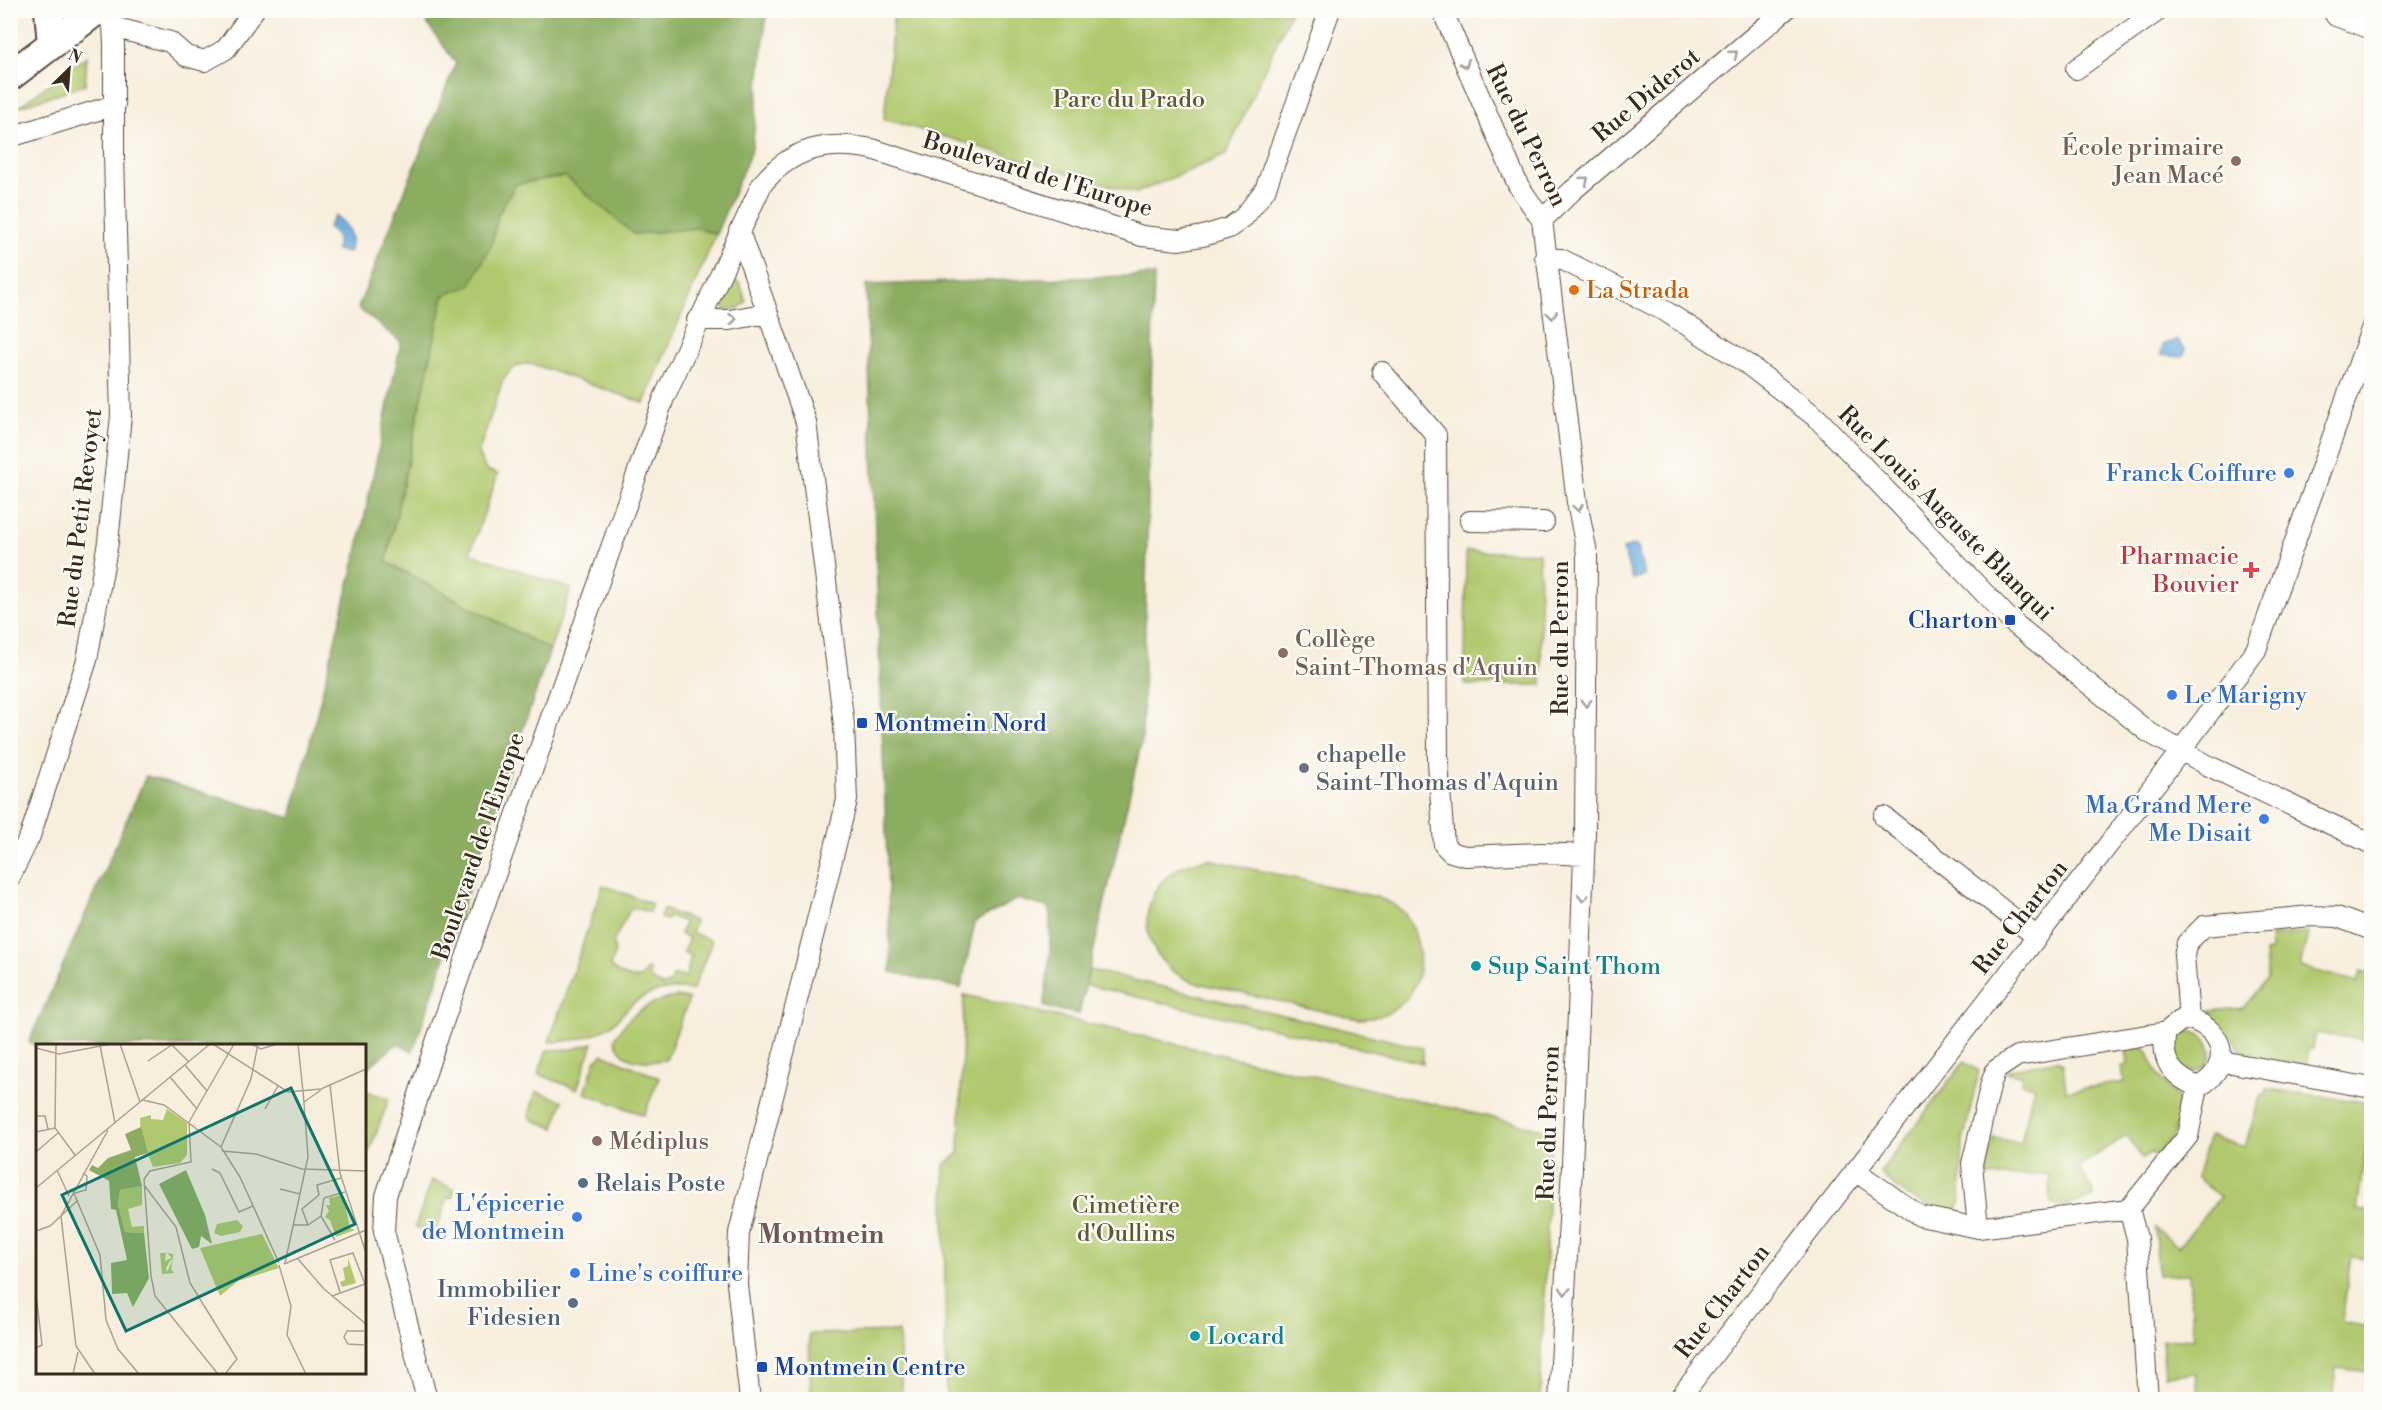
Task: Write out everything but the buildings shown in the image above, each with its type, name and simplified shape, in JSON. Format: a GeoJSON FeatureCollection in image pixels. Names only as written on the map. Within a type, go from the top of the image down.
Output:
{"type":"FeatureCollection","features":[{"type":"Feature","properties":{"kind":"street"},"geometry":{"type":"LineString","coordinates":[[50,10],[52,44]]}},
{"type":"Feature","properties":{"kind":"street"},"geometry":{"type":"LineString","coordinates":[[10,76],[52,44],[100,14],[170,42],[186,56],[205,61],[226,49],[254,10]]}},
{"type":"Feature","properties":{"kind":"street","name":"Boulevard de l'Europe"},"geometry":{"type":"LineString","coordinates":[[427,1400],[384,1231],[386,1196],[435,1045],[661,406],[697,320],[762,184],[778,166],[798,153],[832,144],[872,149],[1142,236],[1179,240],[1229,228],[1244,217],[1265,190],[1330,10]]}},
{"type":"Feature","properties":{"kind":"street","name":"Rue du Perron"},"geometry":{"type":"LineString","coordinates":[[1442,10],[1518,185],[1542,220],[1577,502],[1587,553],[1584,855],[1572,1167],[1559,1400]]}},
{"type":"Feature","properties":{"kind":"street","name":"Rue Diderot"},"geometry":{"type":"LineString","coordinates":[[1542,220],[1572,191],[1785,10]]}},
{"type":"Feature","properties":{"kind":"street"},"geometry":{"type":"LineString","coordinates":[[2076,69],[2159,10]]}},
{"type":"Feature","properties":{"kind":"street"},"geometry":{"type":"LineString","coordinates":[[2332,10],[2336,16],[2372,29]]}},
{"type":"Feature","properties":{"kind":"street","name":"Rue du Petit Revoyet"},"geometry":{"type":"LineString","coordinates":[[10,877],[30,836],[87,660],[108,542],[120,416],[115,105],[100,14]]}},
{"type":"Feature","properties":{"kind":"street"},"geometry":{"type":"LineString","coordinates":[[10,137],[115,105]]}},
{"type":"Feature","properties":{"kind":"street"},"geometry":{"type":"LineString","coordinates":[[739,231],[806,422],[844,725],[847,800],[740,1233],[737,1284],[750,1400]]}},
{"type":"Feature","properties":{"kind":"street","name":"Rue Louis Auguste Blanqui"},"geometry":{"type":"LineString","coordinates":[[1545,257],[1561,259],[1665,311],[1746,363],[1817,418],[2010,620],[2148,732],[2372,844]]}},
{"type":"Feature","properties":{"kind":"street"},"geometry":{"type":"LineString","coordinates":[[697,320],[730,320],[767,313]]}},
{"type":"Feature","properties":{"kind":"street","name":"Rue Charton"},"geometry":{"type":"LineString","coordinates":[[1678,1400],[2256,650],[2372,327]]}},
{"type":"Feature","properties":{"kind":"street"},"geometry":{"type":"LineString","coordinates":[[1382,372],[1436,435],[1455,523],[1438,762],[1444,845],[1451,852],[1465,856],[1542,853],[1584,855]]}},
{"type":"Feature","properties":{"kind":"street"},"geometry":{"type":"LineString","coordinates":[[1455,523],[1544,522]]}},
{"type":"Feature","properties":{"kind":"street"},"geometry":{"type":"LineString","coordinates":[[1884,818],[2037,937]]}},
{"type":"Feature","properties":{"kind":"street"},"geometry":{"type":"LineString","coordinates":[[2189,1019],[2184,955],[2187,943],[2204,926],[2311,916],[2337,917],[2372,930]]}},
{"type":"Feature","properties":{"kind":"street"},"geometry":{"type":"LineString","coordinates":[[1855,1171],[1920,1216],[1978,1228],[2129,1209],[2188,1136],[2198,1087],[2207,1082],[2222,1061],[2222,1052],[2217,1039],[2199,1022],[2189,1019],[2180,1022],[2166,1032],[2017,1056],[1996,1070],[1990,1083],[1972,1164],[1978,1228]]}},
{"type":"Feature","properties":{"kind":"street"},"geometry":{"type":"LineString","coordinates":[[2166,1032],[2165,1057],[2171,1071],[2182,1080],[2198,1087]]}},
{"type":"Feature","properties":{"kind":"street"},"geometry":{"type":"LineString","coordinates":[[2222,1061],[2372,1088]]}},
{"type":"Feature","properties":{"kind":"street"},"geometry":{"type":"LineString","coordinates":[[2129,1209],[2138,1238],[2148,1400]]}},
{"type":"Feature","properties":{"kind":"green space","name":"Parc du Prado"},"geometry":{"type":"Polygon","coordinates":[[[894,10],[1291,11],[1226,155],[1136,193],[884,119],[894,10]]]}},
{"type":"Feature","properties":{"kind":"green space"},"geometry":{"type":"Polygon","coordinates":[[[418,11],[767,11],[752,149],[716,234],[697,228],[634,234],[565,176],[516,184],[498,214],[492,244],[470,286],[444,295],[386,562],[550,650],[413,1051],[397,1044],[366,1069],[366,1044],[36,1046],[29,1042],[146,776],[291,818],[358,548],[401,342],[358,308],[456,63],[418,11]]]}},
{"type":"Feature","properties":{"kind":"green space"},"geometry":{"type":"Polygon","coordinates":[[[87,56],[85,85],[18,107],[87,56]]]}},
{"type":"Feature","properties":{"kind":"green space"},"geometry":{"type":"Polygon","coordinates":[[[565,176],[634,234],[697,228],[716,234],[644,403],[532,364],[522,364],[512,369],[503,380],[478,454],[486,470],[498,474],[470,553],[571,589],[550,650],[386,562],[444,295],[491,244],[497,214],[516,184],[565,176]]]}},
{"type":"Feature","properties":{"kind":"green space"},"geometry":{"type":"Polygon","coordinates":[[[1154,275],[1142,740],[1079,1014],[1044,1007],[1050,953],[1050,908],[1017,899],[975,922],[961,988],[891,972],[866,285],[1154,275]]]}},
{"type":"Feature","properties":{"kind":"green space"},"geometry":{"type":"Polygon","coordinates":[[[729,282],[740,283],[746,302],[739,308],[725,310],[720,302],[729,282]]]}},
{"type":"Feature","properties":{"kind":"green space"},"geometry":{"type":"Polygon","coordinates":[[[1466,551],[1539,553],[1542,685],[1465,685],[1466,551]]]}},
{"type":"Feature","properties":{"kind":"green space"},"geometry":{"type":"Polygon","coordinates":[[[1209,859],[1376,897],[1397,907],[1410,921],[1418,946],[1418,975],[1407,998],[1387,1013],[1358,1019],[1193,982],[1171,969],[1156,953],[1148,933],[1148,913],[1154,894],[1166,878],[1185,865],[1209,859]]]}},
{"type":"Feature","properties":{"kind":"green space"},"geometry":{"type":"Polygon","coordinates":[[[603,885],[652,904],[649,912],[634,908],[630,910],[613,942],[615,952],[610,966],[621,974],[638,978],[642,977],[647,969],[650,970],[649,978],[662,986],[669,984],[674,975],[686,977],[691,956],[683,952],[689,938],[680,934],[685,922],[669,916],[667,920],[660,918],[663,909],[695,921],[691,932],[712,941],[693,990],[668,989],[653,993],[628,1007],[614,1023],[597,1033],[574,1040],[549,1042],[603,885]]]}},
{"type":"Feature","properties":{"kind":"green space"},"geometry":{"type":"Polygon","coordinates":[[[2308,933],[2300,967],[2358,982],[2361,971],[2368,973],[2371,963],[2371,1041],[2315,1033],[2313,1049],[2308,1049],[2307,1066],[2245,1057],[2232,1039],[2212,1022],[2211,1011],[2243,1008],[2267,979],[2265,952],[2271,951],[2270,936],[2308,933]]]}},
{"type":"Feature","properties":{"kind":"green space"},"geometry":{"type":"Polygon","coordinates":[[[1082,968],[1423,1048],[1423,1063],[1077,983],[1082,968]]]}},
{"type":"Feature","properties":{"kind":"green space","name":"Cimetière d'Oullins"},"geometry":{"type":"Polygon","coordinates":[[[964,995],[1551,1131],[1540,1399],[946,1399],[944,1165],[959,1153],[964,995]]]}},
{"type":"Feature","properties":{"kind":"green space"},"geometry":{"type":"Polygon","coordinates":[[[676,997],[689,999],[666,1060],[642,1061],[623,1054],[615,1040],[628,1020],[649,1005],[676,997]]]}},
{"type":"Feature","properties":{"kind":"green space"},"geometry":{"type":"Polygon","coordinates":[[[2192,1031],[2205,1039],[2210,1048],[2210,1057],[2206,1065],[2198,1070],[2189,1071],[2181,1066],[2174,1055],[2173,1046],[2179,1033],[2192,1031]]]}},
{"type":"Feature","properties":{"kind":"green space"},"geometry":{"type":"Polygon","coordinates":[[[593,1043],[577,1089],[538,1074],[547,1050],[573,1049],[593,1043]]]}},
{"type":"Feature","properties":{"kind":"green space"},"geometry":{"type":"Polygon","coordinates":[[[2140,1047],[2147,1051],[2158,1075],[2176,1096],[2182,1113],[2171,1139],[2155,1157],[2151,1152],[2142,1159],[2127,1135],[2078,1167],[2094,1192],[2094,1198],[2058,1207],[2051,1202],[2050,1174],[1987,1177],[1989,1144],[1992,1144],[1994,1138],[2021,1143],[2034,1086],[2021,1083],[2022,1076],[2006,1072],[2057,1060],[2063,1064],[2066,1091],[2124,1082],[2122,1066],[2128,1065],[2126,1049],[2140,1047]]]}},
{"type":"Feature","properties":{"kind":"green space"},"geometry":{"type":"Polygon","coordinates":[[[603,1054],[659,1078],[644,1115],[585,1093],[595,1061],[603,1054]]]}},
{"type":"Feature","properties":{"kind":"green space"},"geometry":{"type":"Polygon","coordinates":[[[1964,1062],[1979,1071],[1963,1141],[1960,1204],[1956,1210],[1947,1211],[1915,1200],[1894,1186],[1880,1172],[1964,1062]]]}},
{"type":"Feature","properties":{"kind":"green space"},"geometry":{"type":"Polygon","coordinates":[[[2267,1089],[2371,1103],[2371,1147],[2366,1147],[2357,1210],[2371,1212],[2371,1259],[2351,1256],[2342,1322],[2371,1327],[2367,1372],[2336,1368],[2332,1399],[2198,1399],[2196,1373],[2165,1375],[2162,1340],[2194,1338],[2189,1274],[2158,1275],[2155,1228],[2178,1247],[2220,1197],[2196,1177],[2209,1136],[2245,1147],[2261,1094],[2265,1095],[2267,1089]]]}},
{"type":"Feature","properties":{"kind":"green space"},"geometry":{"type":"Polygon","coordinates":[[[366,1091],[389,1099],[369,1152],[366,1151],[366,1091]]]}},
{"type":"Feature","properties":{"kind":"green space"},"geometry":{"type":"Polygon","coordinates":[[[536,1091],[563,1101],[554,1128],[533,1120],[529,1115],[536,1091]]]}},
{"type":"Feature","properties":{"kind":"green space"},"geometry":{"type":"Polygon","coordinates":[[[432,1180],[455,1189],[452,1198],[448,1197],[435,1234],[415,1227],[432,1180]]]}},
{"type":"Feature","properties":{"kind":"green space"},"geometry":{"type":"Polygon","coordinates":[[[899,1332],[902,1399],[811,1399],[809,1334],[899,1332]]]}},
{"type":"Feature","properties":{"kind":"water"},"geometry":{"type":"Polygon","coordinates":[[[335,216],[344,223],[349,232],[351,242],[349,253],[336,250],[336,237],[328,227],[335,216]]]}},
{"type":"Feature","properties":{"kind":"water"},"geometry":{"type":"Polygon","coordinates":[[[2177,340],[2186,350],[2183,357],[2161,355],[2163,344],[2177,340]]]}},
{"type":"Feature","properties":{"kind":"water"},"geometry":{"type":"Polygon","coordinates":[[[1636,545],[1645,576],[1632,579],[1623,549],[1636,545]]]}},
{"type":"Feature","properties":{"kind":"place","name":"École primaire Jean Macé"},"geometry":{"type":"Point","coordinates":[2236,161]}},
{"type":"Feature","properties":{"kind":"place","name":"La Strada"},"geometry":{"type":"Point","coordinates":[1574,290]}},
{"type":"Feature","properties":{"kind":"place","name":"Franck Coiffure"},"geometry":{"type":"Point","coordinates":[2289,473]}},
{"type":"Feature","properties":{"kind":"place","name":"Pharmacie Bouvier"},"geometry":{"type":"Point","coordinates":[2251,570]}},
{"type":"Feature","properties":{"kind":"place","name":"Charton"},"geometry":{"type":"Point","coordinates":[2010,620]}},
{"type":"Feature","properties":{"kind":"place","name":"Collège Saint-Thomas d'Aquin"},"geometry":{"type":"Point","coordinates":[1283,653]}},
{"type":"Feature","properties":{"kind":"place","name":"Le Marigny"},"geometry":{"type":"Point","coordinates":[2172,695]}},
{"type":"Feature","properties":{"kind":"place","name":"Montmein Nord"},"geometry":{"type":"Point","coordinates":[862,723]}},
{"type":"Feature","properties":{"kind":"place","name":"chapelle Saint-Thomas d'Aquin"},"geometry":{"type":"Point","coordinates":[1304,768]}},
{"type":"Feature","properties":{"kind":"place","name":"Ma Grand Mere Me Disait"},"geometry":{"type":"Point","coordinates":[2264,819]}},
{"type":"Feature","properties":{"kind":"place","name":"Sup Saint Thom"},"geometry":{"type":"Point","coordinates":[1476,966]}},
{"type":"Feature","properties":{"kind":"place","name":"Médiplus"},"geometry":{"type":"Point","coordinates":[597,1141]}},
{"type":"Feature","properties":{"kind":"place","name":"Relais Poste"},"geometry":{"type":"Point","coordinates":[583,1183]}},
{"type":"Feature","properties":{"kind":"place","name":"L'épicerie de Montmein"},"geometry":{"type":"Point","coordinates":[577,1217]}},
{"type":"Feature","properties":{"kind":"place","name":"Line's coiffure"},"geometry":{"type":"Point","coordinates":[575,1273]}},
{"type":"Feature","properties":{"kind":"place","name":"Immobilier Fidesien"},"geometry":{"type":"Point","coordinates":[573,1303]}},
{"type":"Feature","properties":{"kind":"place","name":"Locard"},"geometry":{"type":"Point","coordinates":[1195,1336]}},
{"type":"Feature","properties":{"kind":"place","name":"Montmein Centre"},"geometry":{"type":"Point","coordinates":[762,1367]}},
{"type":"Feature","properties":{"kind":"district","name":"Montmein"},"geometry":{"type":"Point","coordinates":[821,1234]}}]}
